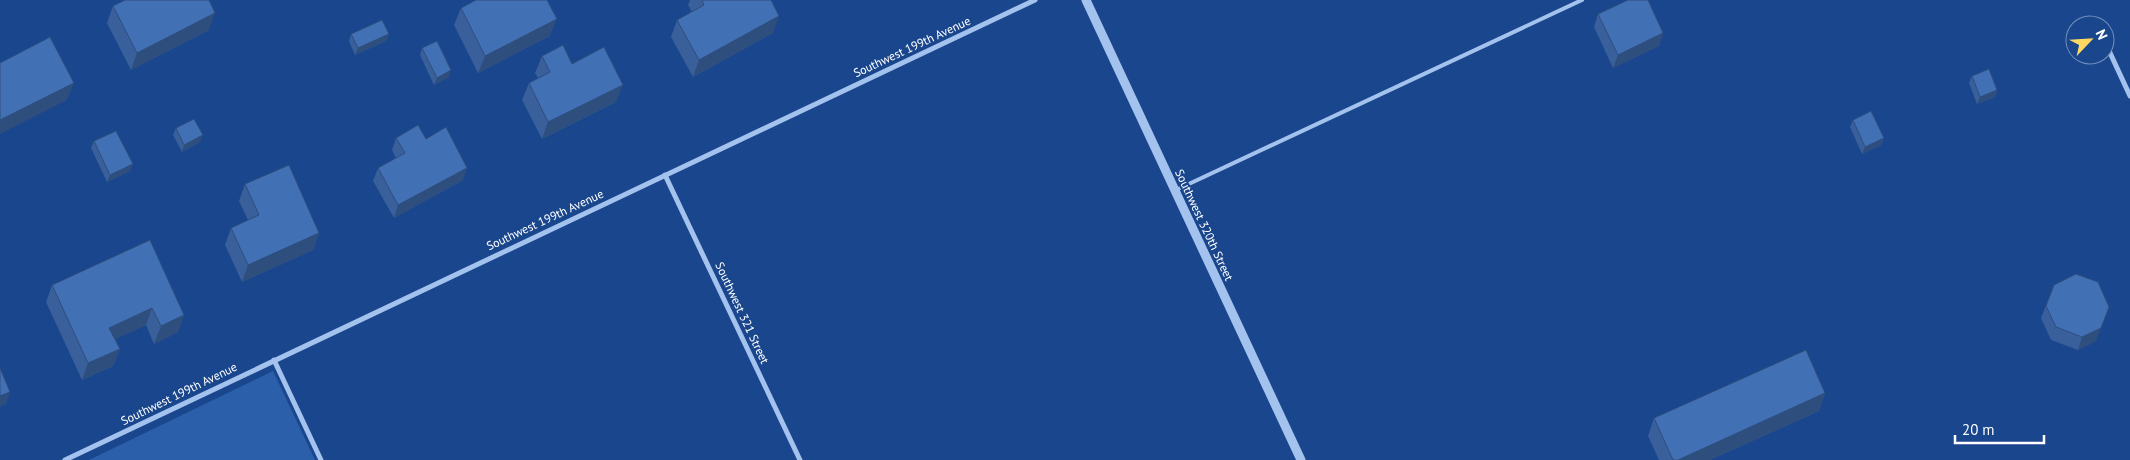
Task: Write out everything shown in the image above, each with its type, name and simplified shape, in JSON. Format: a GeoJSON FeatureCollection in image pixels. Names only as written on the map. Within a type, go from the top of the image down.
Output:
{"type":"FeatureCollection","features":[{"type":"Feature","properties":{"kind":"street","name":"Southwest 199th Avenue"},"geometry":{"type":"LineString","coordinates":[[65,460],[1035,0]]}},
{"type":"Feature","properties":{"kind":"street","name":"Southwest 320th Street"},"geometry":{"type":"LineString","coordinates":[[1086,0],[1301,460]]}},
{"type":"Feature","properties":{"kind":"street"},"geometry":{"type":"LineString","coordinates":[[2115,64],[2130,96]]}},
{"type":"Feature","properties":{"kind":"street","name":"Southwest 321 Street"},"geometry":{"type":"LineString","coordinates":[[666,175],[800,460]]}},
{"type":"Feature","properties":{"kind":"street"},"geometry":{"type":"LineString","coordinates":[[274,360],[321,460]]}},
{"type":"Feature","properties":{"kind":"lane"},"geometry":{"type":"LineString","coordinates":[[1174,191],[1582,0]]}},
{"type":"Feature","properties":{"kind":"shaded area"},"geometry":{"type":"Polygon","coordinates":[[[273,371],[315,460],[89,460],[273,371]]]}},
{"type":"Feature","properties":{"kind":"building"},"geometry":{"type":"Polygon","coordinates":[[[125,0],[209,0],[215,13],[137,53],[113,6],[125,0]]]}},
{"type":"Feature","properties":{"kind":"building"},"geometry":{"type":"Polygon","coordinates":[[[476,0],[547,0],[557,19],[485,56],[461,8],[476,0]]]}},
{"type":"Feature","properties":{"kind":"building"},"geometry":{"type":"Polygon","coordinates":[[[702,0],[771,0],[779,16],[699,60],[677,20],[704,5],[702,0]]]}},
{"type":"Feature","properties":{"kind":"building"},"geometry":{"type":"Polygon","coordinates":[[[1628,0],[1648,0],[1663,33],[1618,55],[1598,14],[1628,0]]]}},
{"type":"Feature","properties":{"kind":"building"},"geometry":{"type":"Polygon","coordinates":[[[382,20],[389,34],[358,48],[351,34],[382,20]]]}},
{"type":"Feature","properties":{"kind":"building"},"geometry":{"type":"Polygon","coordinates":[[[50,37],[74,83],[0,120],[0,63],[50,37]]]}},
{"type":"Feature","properties":{"kind":"building"},"geometry":{"type":"Polygon","coordinates":[[[437,41],[451,70],[437,78],[422,48],[437,41]]]}},
{"type":"Feature","properties":{"kind":"building"},"geometry":{"type":"Polygon","coordinates":[[[563,45],[572,64],[604,47],[623,85],[548,122],[529,83],[550,72],[542,56],[563,45]]]}},
{"type":"Feature","properties":{"kind":"building"},"geometry":{"type":"Polygon","coordinates":[[[1989,69],[1997,90],[1980,97],[1972,76],[1989,69]]]}},
{"type":"Feature","properties":{"kind":"building"},"geometry":{"type":"Polygon","coordinates":[[[1871,111],[1884,138],[1865,147],[1853,120],[1871,111]]]}},
{"type":"Feature","properties":{"kind":"building"},"geometry":{"type":"Polygon","coordinates":[[[194,119],[203,135],[184,145],[176,128],[194,119]]]}},
{"type":"Feature","properties":{"kind":"building"},"geometry":{"type":"Polygon","coordinates":[[[418,125],[426,139],[446,127],[467,168],[398,205],[378,168],[405,153],[396,138],[418,125]]]}},
{"type":"Feature","properties":{"kind":"building"},"geometry":{"type":"Polygon","coordinates":[[[116,131],[133,164],[110,175],[94,141],[116,131]]]}},
{"type":"Feature","properties":{"kind":"building"},"geometry":{"type":"Polygon","coordinates":[[[289,165],[319,233],[248,265],[231,228],[259,215],[245,184],[289,165]]]}},
{"type":"Feature","properties":{"kind":"building"},"geometry":{"type":"Polygon","coordinates":[[[150,240],[184,315],[161,326],[152,308],[109,328],[120,349],[88,363],[52,285],[150,240]]]}},
{"type":"Feature","properties":{"kind":"building"},"geometry":{"type":"Polygon","coordinates":[[[2076,274],[2098,282],[2109,307],[2101,328],[2082,337],[2056,327],[2046,306],[2054,285],[2076,274]]]}},
{"type":"Feature","properties":{"kind":"building"},"geometry":{"type":"Polygon","coordinates":[[[1806,350],[1825,393],[1678,460],[1673,460],[1654,418],[1806,350]]]}},
{"type":"Feature","properties":{"kind":"building"},"geometry":{"type":"Polygon","coordinates":[[[0,368],[10,392],[0,396],[0,368]]]}}]}
